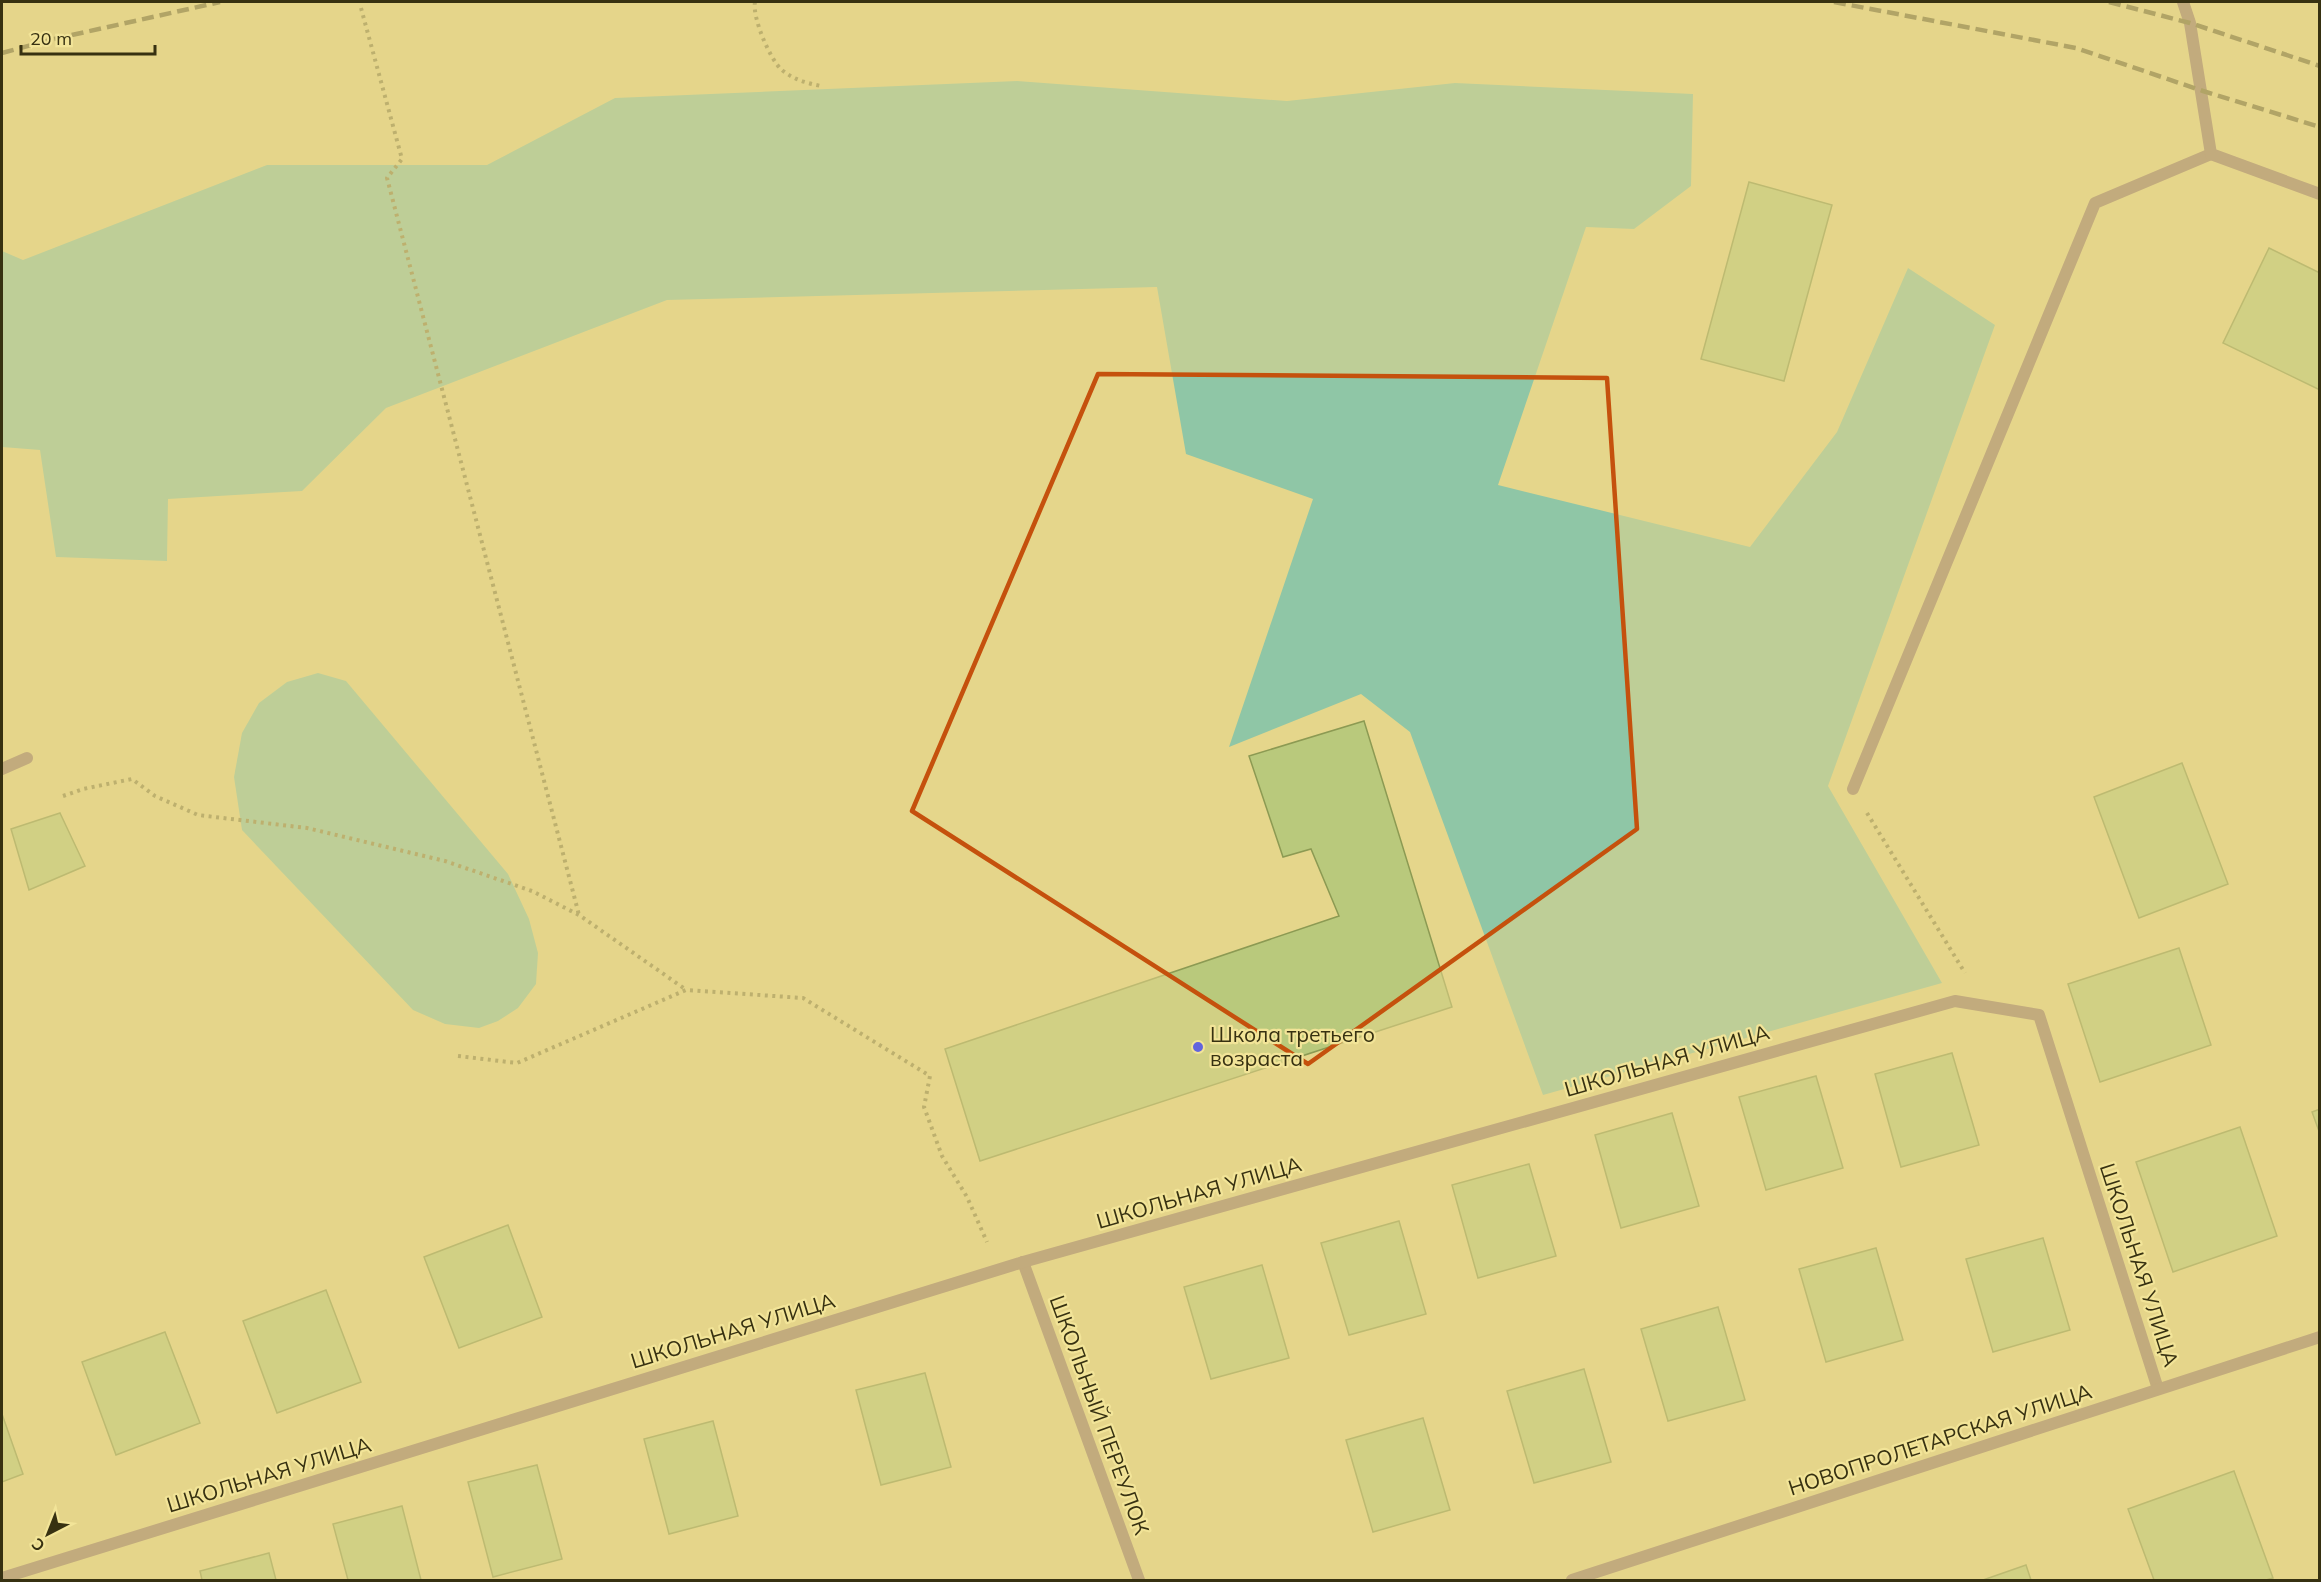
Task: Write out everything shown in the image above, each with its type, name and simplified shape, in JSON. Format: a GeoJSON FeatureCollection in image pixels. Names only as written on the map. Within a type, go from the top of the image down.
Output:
{"type":"FeatureCollection","features":[{"type":"Feature","properties":{"kind":"street"},"geometry":{"type":"LineString","coordinates":[[2183,2],[2190,23],[2211,154]]}},
{"type":"Feature","properties":{"kind":"street"},"geometry":{"type":"LineString","coordinates":[[1853,789],[2096,203],[2211,154],[2319,194]]}},
{"type":"Feature","properties":{"kind":"street"},"geometry":{"type":"LineString","coordinates":[[2,769],[27,758]]}},
{"type":"Feature","properties":{"kind":"street","name":"ШКОЛЬНАЯ УЛИЦА"},"geometry":{"type":"LineString","coordinates":[[2,1578],[999,1270],[1955,1001],[2039,1015],[2158,1389]]}},
{"type":"Feature","properties":{"kind":"street","name":"ШКОЛЬНЫЙ ПЕРЕУЛОК"},"geometry":{"type":"LineString","coordinates":[[1023,1263],[1139,1581]]}},
{"type":"Feature","properties":{"kind":"street","name":"НОВОПРОЛЕТАРСКАЯ УЛИЦА"},"geometry":{"type":"LineString","coordinates":[[1572,1581],[2319,1337]]}},
{"type":"Feature","properties":{"kind":"path"},"geometry":{"type":"LineString","coordinates":[[755,2],[753,11],[761,34],[780,69],[801,82],[821,86]]}},
{"type":"Feature","properties":{"kind":"path"},"geometry":{"type":"LineString","coordinates":[[361,8],[402,159],[387,178],[579,915]]}},
{"type":"Feature","properties":{"kind":"path"},"geometry":{"type":"LineString","coordinates":[[63,796],[75,791],[132,779],[155,796],[198,815],[307,828],[445,861],[532,891],[579,915],[686,990]]}},
{"type":"Feature","properties":{"kind":"path"},"geometry":{"type":"LineString","coordinates":[[1853,789],[1986,1006]]}},
{"type":"Feature","properties":{"kind":"path"},"geometry":{"type":"LineString","coordinates":[[458,1056],[516,1064],[686,990],[803,998],[930,1076],[924,1107],[942,1156],[967,1197],[999,1270]]}},
{"type":"Feature","properties":{"kind":"highlighted area"},"geometry":{"type":"Polygon","coordinates":[[[1098,374],[1607,378],[1637,829],[1308,1064],[912,811],[1098,374]]]}},
{"type":"Feature","properties":{"kind":"green space"},"geometry":{"type":"Polygon","coordinates":[[[1017,81],[1287,101],[1455,83],[1693,94],[1691,186],[1634,229],[1586,227],[1498,485],[1750,547],[1837,432],[1908,268],[1995,325],[1828,786],[1942,983],[1543,1095],[1410,732],[1361,694],[1229,747],[1313,499],[1186,454],[1157,287],[667,300],[386,408],[302,491],[168,499],[167,561],[56,557],[40,450],[2,447],[2,251],[23,260],[267,165],[487,165],[615,98],[1017,81]]]}},
{"type":"Feature","properties":{"kind":"green space"},"geometry":{"type":"Polygon","coordinates":[[[318,673],[346,681],[508,874],[529,919],[538,953],[536,984],[518,1008],[498,1021],[479,1028],[445,1024],[413,1010],[242,830],[234,777],[242,733],[259,703],[287,682],[318,673]]]}},
{"type":"Feature","properties":{"kind":"building"},"geometry":{"type":"Polygon","coordinates":[[[1749,182],[1832,205],[1784,381],[1701,359],[1749,182]]]}},
{"type":"Feature","properties":{"kind":"building"},"geometry":{"type":"Polygon","coordinates":[[[2269,248],[2320,273],[2320,390],[2223,343],[2269,248]]]}},
{"type":"Feature","properties":{"kind":"building"},"geometry":{"type":"Polygon","coordinates":[[[1364,721],[1452,1007],[980,1161],[945,1049],[1339,916],[1311,849],[1283,857],[1249,756],[1364,721]]]}},
{"type":"Feature","properties":{"kind":"building"},"geometry":{"type":"Polygon","coordinates":[[[2182,763],[2228,884],[2139,918],[2094,797],[2182,763]]]}},
{"type":"Feature","properties":{"kind":"building"},"geometry":{"type":"Polygon","coordinates":[[[60,813],[85,866],[29,890],[11,829],[60,813]]]}},
{"type":"Feature","properties":{"kind":"building"},"geometry":{"type":"Polygon","coordinates":[[[2179,948],[2211,1045],[2100,1082],[2068,984],[2179,948]]]}},
{"type":"Feature","properties":{"kind":"building"},"geometry":{"type":"Polygon","coordinates":[[[1952,1053],[1979,1145],[1901,1167],[1875,1074],[1952,1053]]]}},
{"type":"Feature","properties":{"kind":"building"},"geometry":{"type":"Polygon","coordinates":[[[1816,1076],[1843,1168],[1766,1190],[1739,1097],[1816,1076]]]}},
{"type":"Feature","properties":{"kind":"building"},"geometry":{"type":"Polygon","coordinates":[[[2320,1109],[2320,1134],[2312,1112],[2320,1109]]]}},
{"type":"Feature","properties":{"kind":"building"},"geometry":{"type":"Polygon","coordinates":[[[1672,1113],[1699,1206],[1621,1228],[1595,1135],[1672,1113]]]}},
{"type":"Feature","properties":{"kind":"building"},"geometry":{"type":"Polygon","coordinates":[[[2240,1127],[2277,1236],[2173,1272],[2136,1162],[2240,1127]]]}},
{"type":"Feature","properties":{"kind":"building"},"geometry":{"type":"Polygon","coordinates":[[[1529,1164],[1556,1256],[1478,1278],[1452,1185],[1529,1164]]]}},
{"type":"Feature","properties":{"kind":"building"},"geometry":{"type":"Polygon","coordinates":[[[1399,1221],[1426,1314],[1349,1335],[1321,1243],[1399,1221]]]}},
{"type":"Feature","properties":{"kind":"building"},"geometry":{"type":"Polygon","coordinates":[[[508,1225],[542,1317],[459,1348],[424,1257],[508,1225]]]}},
{"type":"Feature","properties":{"kind":"building"},"geometry":{"type":"Polygon","coordinates":[[[2043,1238],[2070,1330],[1993,1352],[1966,1259],[2043,1238]]]}},
{"type":"Feature","properties":{"kind":"building"},"geometry":{"type":"Polygon","coordinates":[[[1876,1248],[1903,1340],[1826,1362],[1799,1269],[1876,1248]]]}},
{"type":"Feature","properties":{"kind":"building"},"geometry":{"type":"Polygon","coordinates":[[[1262,1265],[1289,1358],[1211,1379],[1184,1287],[1262,1265]]]}},
{"type":"Feature","properties":{"kind":"building"},"geometry":{"type":"Polygon","coordinates":[[[326,1290],[361,1382],[277,1413],[243,1321],[326,1290]]]}},
{"type":"Feature","properties":{"kind":"building"},"geometry":{"type":"Polygon","coordinates":[[[1718,1307],[1745,1400],[1668,1421],[1641,1329],[1718,1307]]]}},
{"type":"Feature","properties":{"kind":"building"},"geometry":{"type":"Polygon","coordinates":[[[165,1332],[200,1423],[116,1455],[82,1362],[165,1332]]]}},
{"type":"Feature","properties":{"kind":"building"},"geometry":{"type":"Polygon","coordinates":[[[1584,1369],[1611,1462],[1534,1483],[1507,1391],[1584,1369]]]}},
{"type":"Feature","properties":{"kind":"building"},"geometry":{"type":"Polygon","coordinates":[[[925,1373],[951,1467],[881,1485],[856,1390],[925,1373]]]}},
{"type":"Feature","properties":{"kind":"building"},"geometry":{"type":"Polygon","coordinates":[[[2,1414],[23,1474],[2,1482],[2,1414]]]}},
{"type":"Feature","properties":{"kind":"building"},"geometry":{"type":"Polygon","coordinates":[[[1423,1418],[1450,1510],[1373,1532],[1346,1440],[1423,1418]]]}},
{"type":"Feature","properties":{"kind":"building"},"geometry":{"type":"Polygon","coordinates":[[[713,1421],[738,1516],[669,1534],[644,1439],[713,1421]]]}},
{"type":"Feature","properties":{"kind":"building"},"geometry":{"type":"Polygon","coordinates":[[[537,1465],[562,1559],[493,1577],[468,1482],[537,1465]]]}},
{"type":"Feature","properties":{"kind":"building"},"geometry":{"type":"Polygon","coordinates":[[[2234,1471],[2273,1578],[2266,1580],[2154,1580],[2128,1509],[2234,1471]]]}},
{"type":"Feature","properties":{"kind":"building"},"geometry":{"type":"Polygon","coordinates":[[[402,1506],[421,1580],[348,1580],[333,1524],[402,1506]]]}},
{"type":"Feature","properties":{"kind":"building"},"geometry":{"type":"Polygon","coordinates":[[[269,1553],[276,1580],[202,1580],[200,1571],[269,1553]]]}},
{"type":"Feature","properties":{"kind":"building"},"geometry":{"type":"Polygon","coordinates":[[[2026,1565],[2031,1580],[1983,1580],[2026,1565]]]}},
{"type":"Feature","properties":{"kind":"railway"},"geometry":{"type":"LineString","coordinates":[[2,53],[220,2]]}},
{"type":"Feature","properties":{"kind":"railway"},"geometry":{"type":"LineString","coordinates":[[1834,2],[2076,48],[2320,127]]}},
{"type":"Feature","properties":{"kind":"railway"},"geometry":{"type":"LineString","coordinates":[[2109,2],[2190,23],[2320,66]]}},
{"type":"Feature","properties":{"kind":"place","name":"Школа третьего возраста"},"geometry":{"type":"Point","coordinates":[1198,1047]}}]}
